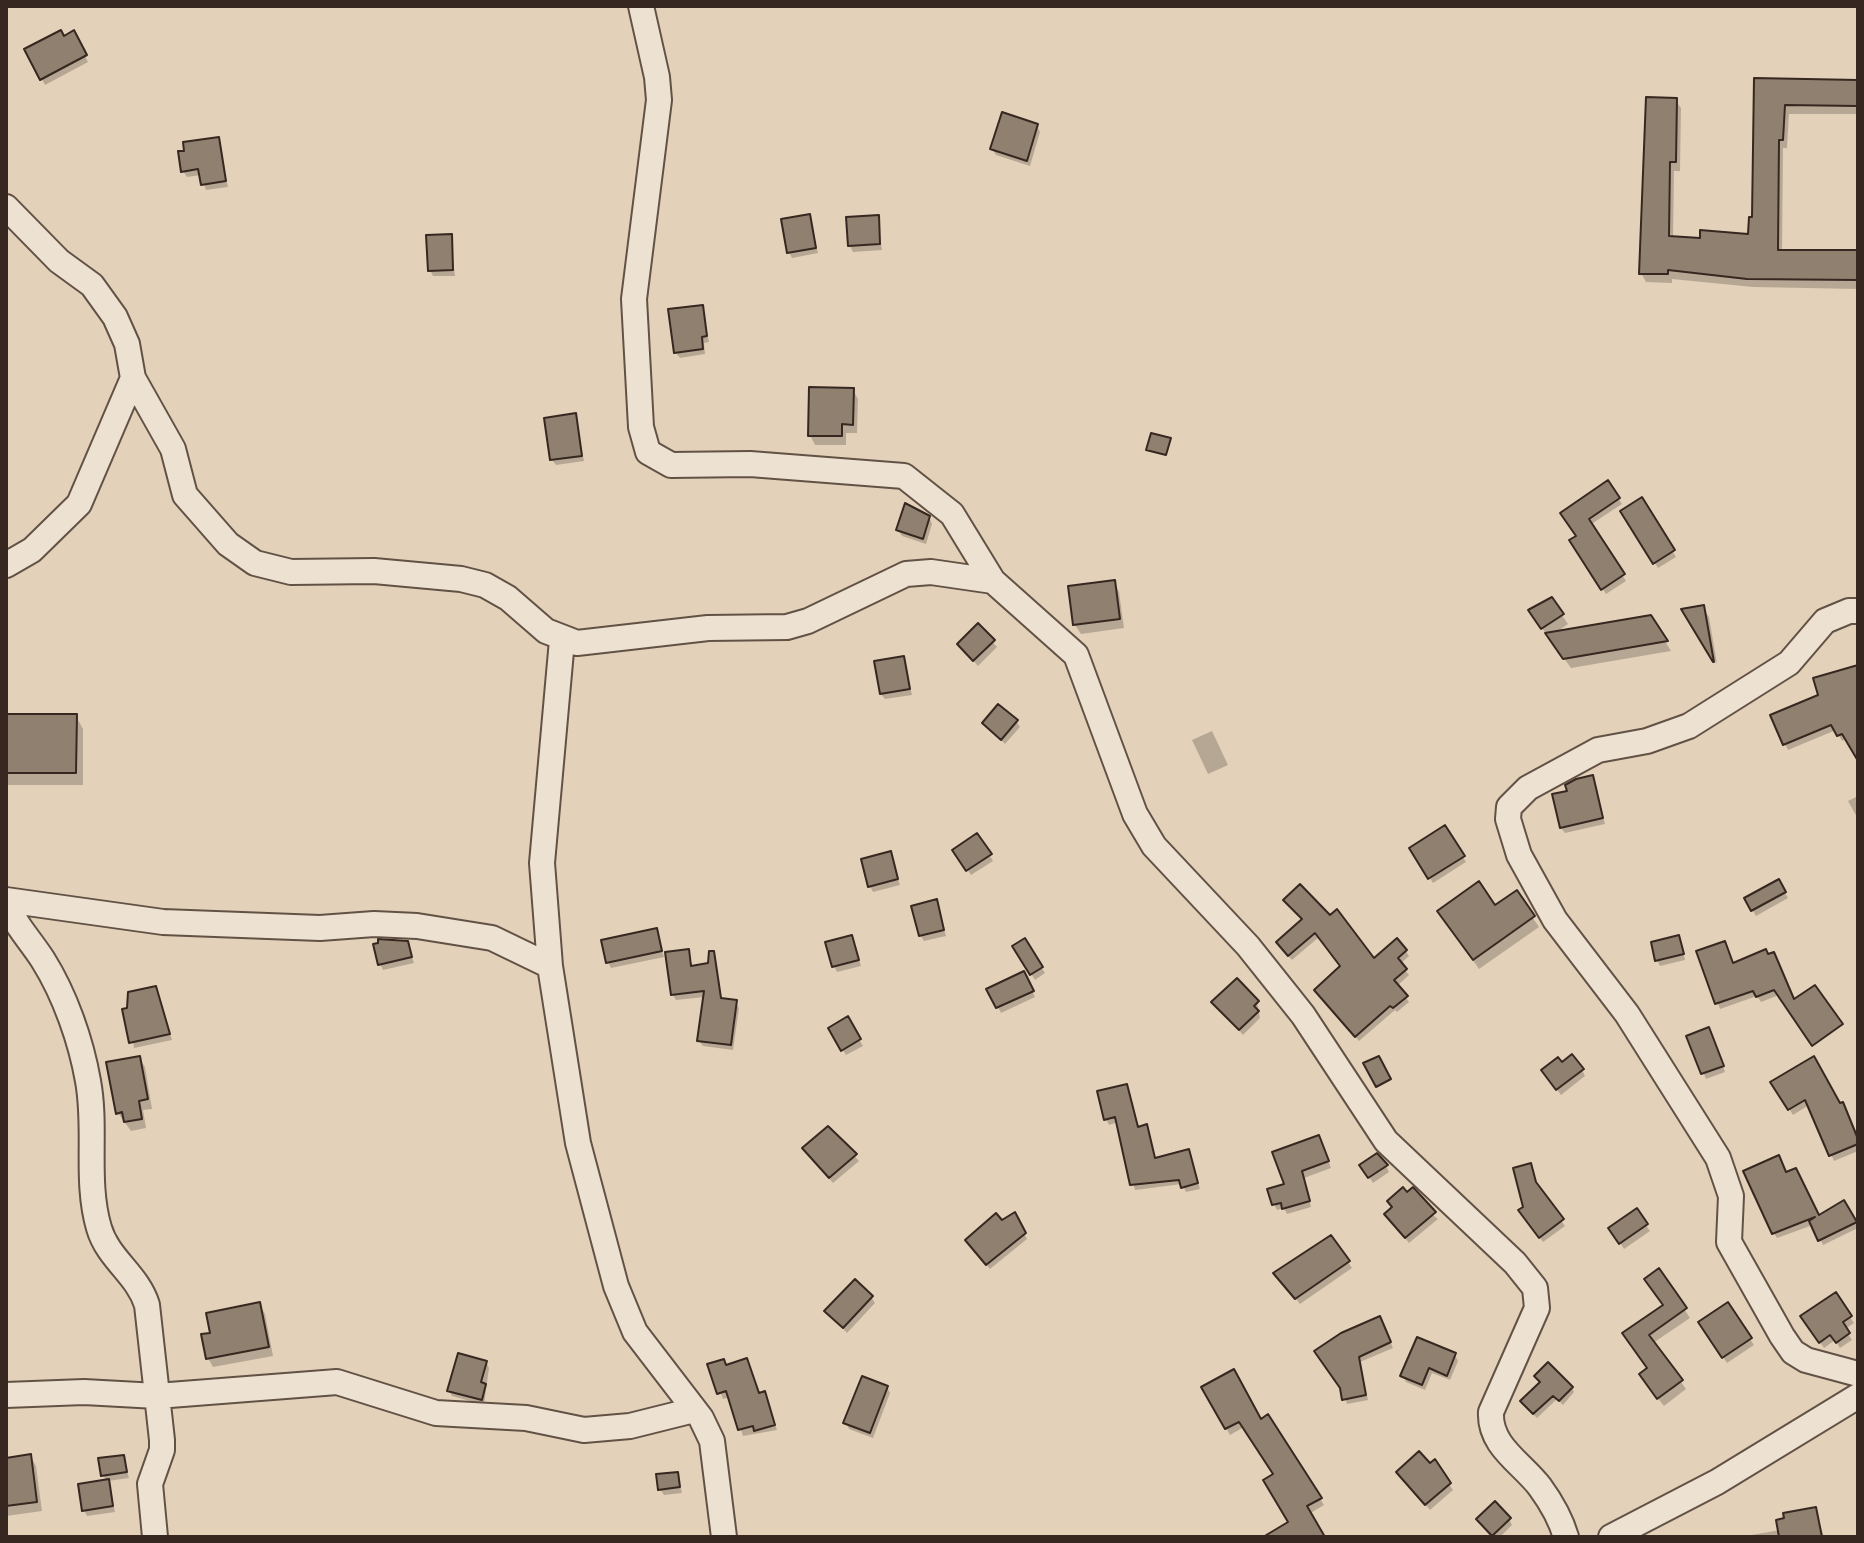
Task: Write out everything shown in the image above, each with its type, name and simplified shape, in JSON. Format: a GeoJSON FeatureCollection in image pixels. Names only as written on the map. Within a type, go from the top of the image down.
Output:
{"type":"FeatureCollection","features":[{"type":"Feature","properties":{"kind":"street"},"geometry":{"type":"LineString","coordinates":[[641,6],[659,100],[634,299],[641,427],[648,452],[671,465],[750,464],[904,476],[952,514],[993,581],[1076,655],[1135,814],[1154,846],[1248,946],[1303,1015],[1386,1141],[1515,1263],[1535,1288],[1537,1308],[1491,1412],[1490,1422],[1500,1445],[1540,1487],[1566,1537]]}},
{"type":"Feature","properties":{"kind":"street"},"geometry":{"type":"LineString","coordinates":[[6,207],[59,261],[92,285],[115,317],[127,344],[133,378],[173,449],[185,495],[228,544],[255,563],[291,572],[374,571],[461,579],[485,585],[508,598],[562,640],[600,642],[708,628],[787,627],[808,621],[906,574],[931,572],[993,581]]}},
{"type":"Feature","properties":{"kind":"street"},"geometry":{"type":"LineString","coordinates":[[6,565],[32,550],[79,504],[133,378]]}},
{"type":"Feature","properties":{"kind":"street"},"geometry":{"type":"LineString","coordinates":[[1858,611],[1849,611],[1825,621],[1789,663],[1697,721],[1647,741],[1598,750],[1528,788],[1509,807],[1508,819],[1519,855],[1555,920],[1627,1014],[1718,1158],[1729,1182],[1729,1242],[1782,1336],[1793,1352],[1806,1360],[1858,1374]]}},
{"type":"Feature","properties":{"kind":"street"},"geometry":{"type":"LineString","coordinates":[[562,640],[542,863],[550,966],[578,1143],[616,1286],[645,1348],[706,1427],[717,1460],[724,1537]]}},
{"type":"Feature","properties":{"kind":"street"},"geometry":{"type":"LineString","coordinates":[[8,913],[320,928],[374,924],[417,926],[492,938],[550,966]]}},
{"type":"Feature","properties":{"kind":"street"},"geometry":{"type":"LineString","coordinates":[[8,913],[57,985],[83,1058],[89,1085],[95,1214],[104,1244],[143,1290],[162,1450],[150,1484],[155,1537]]}},
{"type":"Feature","properties":{"kind":"street"},"geometry":{"type":"LineString","coordinates":[[6,1395],[84,1392],[157,1396],[337,1382],[436,1413],[526,1418],[584,1430],[630,1426],[694,1410]]}},
{"type":"Feature","properties":{"kind":"street"},"geometry":{"type":"LineString","coordinates":[[1611,1537],[1717,1482],[1858,1396]]}},
{"type":"Feature","properties":{"kind":"building"},"geometry":{"type":"Polygon","coordinates":[[[61,30],[64,36],[74,30],[87,55],[40,80],[24,49],[61,30]]]}},
{"type":"Feature","properties":{"kind":"building"},"geometry":{"type":"Polygon","coordinates":[[[1754,78],[1858,80],[1858,106],[1785,105],[1783,140],[1779,140],[1778,250],[1858,250],[1858,280],[1747,279],[1668,270],[1668,274],[1639,274],[1646,97],[1677,98],[1676,162],[1670,162],[1669,236],[1700,238],[1700,230],[1748,234],[1749,217],[1752,217],[1754,78]]]}},
{"type":"Feature","properties":{"kind":"building"},"geometry":{"type":"Polygon","coordinates":[[[1002,112],[1038,124],[1027,161],[990,149],[1002,112]]]}},
{"type":"Feature","properties":{"kind":"building"},"geometry":{"type":"Polygon","coordinates":[[[219,137],[226,181],[201,185],[198,169],[181,172],[178,151],[184,151],[183,142],[219,137]]]}},
{"type":"Feature","properties":{"kind":"building"},"geometry":{"type":"Polygon","coordinates":[[[810,214],[816,248],[787,253],[781,219],[810,214]]]}},
{"type":"Feature","properties":{"kind":"building"},"geometry":{"type":"Polygon","coordinates":[[[879,215],[880,244],[848,246],[846,217],[879,215]]]}},
{"type":"Feature","properties":{"kind":"building"},"geometry":{"type":"Polygon","coordinates":[[[452,234],[453,270],[428,271],[426,235],[452,234]]]}},
{"type":"Feature","properties":{"kind":"building"},"geometry":{"type":"Polygon","coordinates":[[[703,305],[707,336],[702,337],[703,349],[674,353],[668,309],[703,305]]]}},
{"type":"Feature","properties":{"kind":"building"},"geometry":{"type":"Polygon","coordinates":[[[809,387],[854,388],[853,425],[842,424],[842,436],[808,436],[809,387]]]}},
{"type":"Feature","properties":{"kind":"building"},"geometry":{"type":"Polygon","coordinates":[[[576,413],[582,456],[550,460],[544,418],[576,413]]]}},
{"type":"Feature","properties":{"kind":"building"},"geometry":{"type":"Polygon","coordinates":[[[1151,433],[1171,438],[1166,455],[1146,450],[1151,433]]]}},
{"type":"Feature","properties":{"kind":"building"},"geometry":{"type":"Polygon","coordinates":[[[1608,480],[1620,498],[1589,519],[1625,574],[1601,590],[1569,540],[1576,536],[1560,513],[1608,480]]]}},
{"type":"Feature","properties":{"kind":"building"},"geometry":{"type":"Polygon","coordinates":[[[1642,497],[1675,550],[1653,564],[1620,511],[1642,497]]]}},
{"type":"Feature","properties":{"kind":"building"},"geometry":{"type":"Polygon","coordinates":[[[905,503],[930,516],[923,539],[896,530],[905,503]]]}},
{"type":"Feature","properties":{"kind":"building"},"geometry":{"type":"Polygon","coordinates":[[[1115,580],[1120,619],[1073,625],[1068,586],[1115,580]]]}},
{"type":"Feature","properties":{"kind":"building"},"geometry":{"type":"Polygon","coordinates":[[[1552,597],[1564,614],[1541,629],[1528,610],[1552,597]]]}},
{"type":"Feature","properties":{"kind":"building"},"geometry":{"type":"Polygon","coordinates":[[[1704,605],[1714,662],[1681,609],[1704,605]]]}},
{"type":"Feature","properties":{"kind":"building"},"geometry":{"type":"Polygon","coordinates":[[[1651,615],[1668,641],[1563,659],[1545,633],[1651,615]]]}},
{"type":"Feature","properties":{"kind":"building"},"geometry":{"type":"Polygon","coordinates":[[[978,623],[995,640],[973,661],[957,644],[978,623]]]}},
{"type":"Feature","properties":{"kind":"building"},"geometry":{"type":"Polygon","coordinates":[[[904,656],[910,689],[880,694],[874,661],[904,656]]]}},
{"type":"Feature","properties":{"kind":"building"},"geometry":{"type":"Polygon","coordinates":[[[1858,665],[1858,761],[1842,734],[1837,736],[1831,725],[1783,745],[1770,715],[1818,695],[1813,678],[1858,665]]]}},
{"type":"Feature","properties":{"kind":"building"},"geometry":{"type":"Polygon","coordinates":[[[998,704],[1018,720],[1001,740],[982,723],[998,704]]]}},
{"type":"Feature","properties":{"kind":"building"},"geometry":{"type":"Polygon","coordinates":[[[6,714],[77,714],[76,773],[6,773],[6,714]]]}},
{"type":"Feature","properties":{"kind":"building"},"geometry":{"type":"Polygon","coordinates":[[[1593,775],[1603,818],[1560,828],[1552,794],[1567,791],[1565,785],[1593,775]]]}},
{"type":"Feature","properties":{"kind":"building"},"geometry":{"type":"Polygon","coordinates":[[[1445,825],[1465,856],[1428,879],[1409,848],[1445,825]]]}},
{"type":"Feature","properties":{"kind":"building"},"geometry":{"type":"Polygon","coordinates":[[[977,833],[992,854],[966,871],[952,850],[977,833]]]}},
{"type":"Feature","properties":{"kind":"building"},"geometry":{"type":"Polygon","coordinates":[[[891,851],[898,879],[868,887],[861,859],[891,851]]]}},
{"type":"Feature","properties":{"kind":"building"},"geometry":{"type":"Polygon","coordinates":[[[1779,879],[1786,892],[1751,911],[1744,898],[1779,879]]]}},
{"type":"Feature","properties":{"kind":"building"},"geometry":{"type":"Polygon","coordinates":[[[1479,881],[1495,905],[1517,890],[1535,916],[1473,960],[1437,911],[1479,881]]]}},
{"type":"Feature","properties":{"kind":"building"},"geometry":{"type":"Polygon","coordinates":[[[1300,884],[1330,915],[1337,909],[1374,958],[1397,938],[1407,950],[1398,958],[1407,969],[1394,980],[1408,996],[1393,1008],[1390,1006],[1355,1037],[1314,990],[1340,966],[1315,933],[1288,956],[1276,942],[1302,919],[1283,900],[1300,884]]]}},
{"type":"Feature","properties":{"kind":"building"},"geometry":{"type":"Polygon","coordinates":[[[937,899],[944,930],[919,936],[911,906],[937,899]]]}},
{"type":"Feature","properties":{"kind":"building"},"geometry":{"type":"Polygon","coordinates":[[[657,928],[662,951],[606,963],[601,940],[657,928]]]}},
{"type":"Feature","properties":{"kind":"building"},"geometry":{"type":"Polygon","coordinates":[[[852,935],[859,960],[832,967],[825,942],[852,935]]]}},
{"type":"Feature","properties":{"kind":"building"},"geometry":{"type":"Polygon","coordinates":[[[1679,935],[1684,954],[1655,961],[1651,942],[1679,935]]]}},
{"type":"Feature","properties":{"kind":"building"},"geometry":{"type":"Polygon","coordinates":[[[1025,938],[1043,967],[1030,975],[1012,946],[1025,938]]]}},
{"type":"Feature","properties":{"kind":"building"},"geometry":{"type":"Polygon","coordinates":[[[378,939],[408,941],[412,957],[378,965],[373,944],[378,943],[378,939]]]}},
{"type":"Feature","properties":{"kind":"building"},"geometry":{"type":"Polygon","coordinates":[[[1725,941],[1733,963],[1766,949],[1768,954],[1774,952],[1794,999],[1815,985],[1843,1024],[1812,1046],[1774,990],[1756,997],[1753,991],[1715,1004],[1696,951],[1725,941]]]}},
{"type":"Feature","properties":{"kind":"building"},"geometry":{"type":"Polygon","coordinates":[[[689,949],[691,966],[708,963],[709,951],[714,951],[721,998],[737,1000],[731,1045],[697,1041],[704,991],[671,995],[665,952],[689,949]]]}},
{"type":"Feature","properties":{"kind":"building"},"geometry":{"type":"Polygon","coordinates":[[[1024,971],[1034,991],[996,1008],[986,989],[1024,971]]]}},
{"type":"Feature","properties":{"kind":"building"},"geometry":{"type":"Polygon","coordinates":[[[1237,978],[1259,1001],[1254,1006],[1259,1011],[1239,1030],[1211,1002],[1237,978]]]}},
{"type":"Feature","properties":{"kind":"building"},"geometry":{"type":"Polygon","coordinates":[[[156,986],[170,1034],[129,1043],[122,1009],[127,1008],[128,992],[156,986]]]}},
{"type":"Feature","properties":{"kind":"building"},"geometry":{"type":"Polygon","coordinates":[[[848,1016],[861,1039],[841,1051],[828,1028],[848,1016]]]}},
{"type":"Feature","properties":{"kind":"building"},"geometry":{"type":"Polygon","coordinates":[[[1709,1027],[1724,1066],[1701,1074],[1686,1036],[1709,1027]]]}},
{"type":"Feature","properties":{"kind":"building"},"geometry":{"type":"Polygon","coordinates":[[[1572,1054],[1584,1069],[1556,1090],[1541,1070],[1558,1057],[1562,1062],[1572,1054]]]}},
{"type":"Feature","properties":{"kind":"building"},"geometry":{"type":"Polygon","coordinates":[[[140,1056],[148,1099],[139,1101],[142,1119],[124,1122],[122,1112],[116,1114],[106,1062],[140,1056]]]}},
{"type":"Feature","properties":{"kind":"building"},"geometry":{"type":"Polygon","coordinates":[[[1379,1056],[1391,1079],[1376,1087],[1363,1063],[1379,1056]]]}},
{"type":"Feature","properties":{"kind":"building"},"geometry":{"type":"Polygon","coordinates":[[[1814,1056],[1840,1103],[1843,1102],[1858,1139],[1858,1144],[1829,1156],[1805,1100],[1788,1110],[1770,1082],[1814,1056]]]}},
{"type":"Feature","properties":{"kind":"building"},"geometry":{"type":"Polygon","coordinates":[[[1127,1084],[1138,1127],[1147,1124],[1155,1158],[1189,1149],[1198,1183],[1181,1188],[1179,1180],[1130,1185],[1115,1117],[1104,1120],[1097,1091],[1127,1084]]]}},
{"type":"Feature","properties":{"kind":"building"},"geometry":{"type":"Polygon","coordinates":[[[828,1126],[857,1154],[829,1178],[802,1148],[828,1126]]]}},
{"type":"Feature","properties":{"kind":"building"},"geometry":{"type":"Polygon","coordinates":[[[1319,1135],[1329,1161],[1302,1171],[1310,1201],[1282,1209],[1281,1203],[1272,1205],[1267,1189],[1284,1184],[1272,1152],[1319,1135]]]}},
{"type":"Feature","properties":{"kind":"building"},"geometry":{"type":"Polygon","coordinates":[[[1377,1153],[1388,1165],[1368,1178],[1359,1165],[1377,1153]]]}},
{"type":"Feature","properties":{"kind":"building"},"geometry":{"type":"Polygon","coordinates":[[[1779,1155],[1786,1172],[1796,1168],[1819,1215],[1844,1200],[1857,1222],[1818,1241],[1809,1221],[1815,1217],[1772,1234],[1743,1171],[1779,1155]]]}},
{"type":"Feature","properties":{"kind":"building"},"geometry":{"type":"Polygon","coordinates":[[[1531,1163],[1536,1182],[1564,1219],[1539,1238],[1518,1210],[1523,1207],[1513,1168],[1531,1163]]]}},
{"type":"Feature","properties":{"kind":"building"},"geometry":{"type":"Polygon","coordinates":[[[1403,1187],[1407,1192],[1413,1187],[1436,1212],[1405,1238],[1384,1214],[1392,1207],[1387,1201],[1403,1187]]]}},
{"type":"Feature","properties":{"kind":"building"},"geometry":{"type":"Polygon","coordinates":[[[1637,1208],[1648,1224],[1619,1244],[1608,1228],[1637,1208]]]}},
{"type":"Feature","properties":{"kind":"building"},"geometry":{"type":"Polygon","coordinates":[[[1015,1212],[1026,1233],[986,1265],[965,1240],[996,1213],[1002,1220],[1015,1212]]]}},
{"type":"Feature","properties":{"kind":"building"},"geometry":{"type":"Polygon","coordinates":[[[1331,1235],[1350,1261],[1295,1299],[1273,1273],[1331,1235]]]}},
{"type":"Feature","properties":{"kind":"building"},"geometry":{"type":"Polygon","coordinates":[[[1659,1268],[1687,1308],[1649,1335],[1683,1380],[1657,1399],[1639,1374],[1647,1368],[1622,1333],[1663,1305],[1644,1279],[1659,1268]]]}},
{"type":"Feature","properties":{"kind":"building"},"geometry":{"type":"Polygon","coordinates":[[[855,1279],[873,1296],[843,1328],[824,1311],[855,1279]]]}},
{"type":"Feature","properties":{"kind":"building"},"geometry":{"type":"Polygon","coordinates":[[[1836,1292],[1852,1316],[1843,1322],[1850,1333],[1836,1343],[1830,1335],[1819,1343],[1800,1316],[1836,1292]]]}},
{"type":"Feature","properties":{"kind":"building"},"geometry":{"type":"Polygon","coordinates":[[[260,1302],[269,1347],[206,1359],[201,1334],[210,1333],[206,1313],[260,1302]]]}},
{"type":"Feature","properties":{"kind":"building"},"geometry":{"type":"Polygon","coordinates":[[[1728,1302],[1752,1338],[1722,1358],[1698,1322],[1728,1302]]]}},
{"type":"Feature","properties":{"kind":"building"},"geometry":{"type":"Polygon","coordinates":[[[1380,1316],[1391,1342],[1359,1357],[1366,1395],[1342,1400],[1340,1388],[1314,1351],[1341,1333],[1380,1316]]]}},
{"type":"Feature","properties":{"kind":"building"},"geometry":{"type":"Polygon","coordinates":[[[1417,1337],[1456,1353],[1447,1376],[1429,1368],[1422,1385],[1400,1376],[1417,1337]]]}},
{"type":"Feature","properties":{"kind":"building"},"geometry":{"type":"Polygon","coordinates":[[[458,1353],[487,1361],[481,1382],[486,1384],[482,1400],[447,1391],[458,1353]]]}},
{"type":"Feature","properties":{"kind":"building"},"geometry":{"type":"Polygon","coordinates":[[[747,1358],[759,1393],[765,1391],[775,1425],[754,1431],[753,1426],[738,1430],[726,1391],[717,1394],[707,1364],[724,1359],[726,1365],[747,1358]]]}},
{"type":"Feature","properties":{"kind":"building"},"geometry":{"type":"Polygon","coordinates":[[[1548,1362],[1573,1387],[1559,1401],[1553,1396],[1533,1414],[1520,1401],[1540,1382],[1534,1376],[1548,1362]]]}},
{"type":"Feature","properties":{"kind":"building"},"geometry":{"type":"Polygon","coordinates":[[[1234,1369],[1261,1419],[1268,1414],[1322,1498],[1307,1506],[1325,1537],[1263,1537],[1288,1522],[1263,1480],[1273,1474],[1239,1422],[1225,1429],[1201,1387],[1234,1369]]]}},
{"type":"Feature","properties":{"kind":"building"},"geometry":{"type":"Polygon","coordinates":[[[862,1376],[888,1386],[870,1433],[843,1423],[862,1376]]]}},
{"type":"Feature","properties":{"kind":"building"},"geometry":{"type":"Polygon","coordinates":[[[1419,1451],[1430,1463],[1435,1459],[1451,1483],[1425,1505],[1396,1472],[1419,1451]]]}},
{"type":"Feature","properties":{"kind":"building"},"geometry":{"type":"Polygon","coordinates":[[[31,1454],[37,1502],[6,1506],[6,1458],[31,1454]]]}},
{"type":"Feature","properties":{"kind":"building"},"geometry":{"type":"Polygon","coordinates":[[[124,1455],[127,1472],[101,1476],[98,1458],[124,1455]]]}},
{"type":"Feature","properties":{"kind":"building"},"geometry":{"type":"Polygon","coordinates":[[[678,1472],[680,1487],[658,1490],[656,1474],[678,1472]]]}},
{"type":"Feature","properties":{"kind":"building"},"geometry":{"type":"Polygon","coordinates":[[[109,1479],[113,1506],[82,1511],[78,1484],[109,1479]]]}},
{"type":"Feature","properties":{"kind":"building"},"geometry":{"type":"Polygon","coordinates":[[[1495,1501],[1511,1518],[1492,1536],[1476,1519],[1495,1501]]]}},
{"type":"Feature","properties":{"kind":"building"},"geometry":{"type":"Polygon","coordinates":[[[1816,1507],[1822,1537],[1779,1537],[1776,1520],[1784,1518],[1783,1513],[1816,1507]]]}}]}
